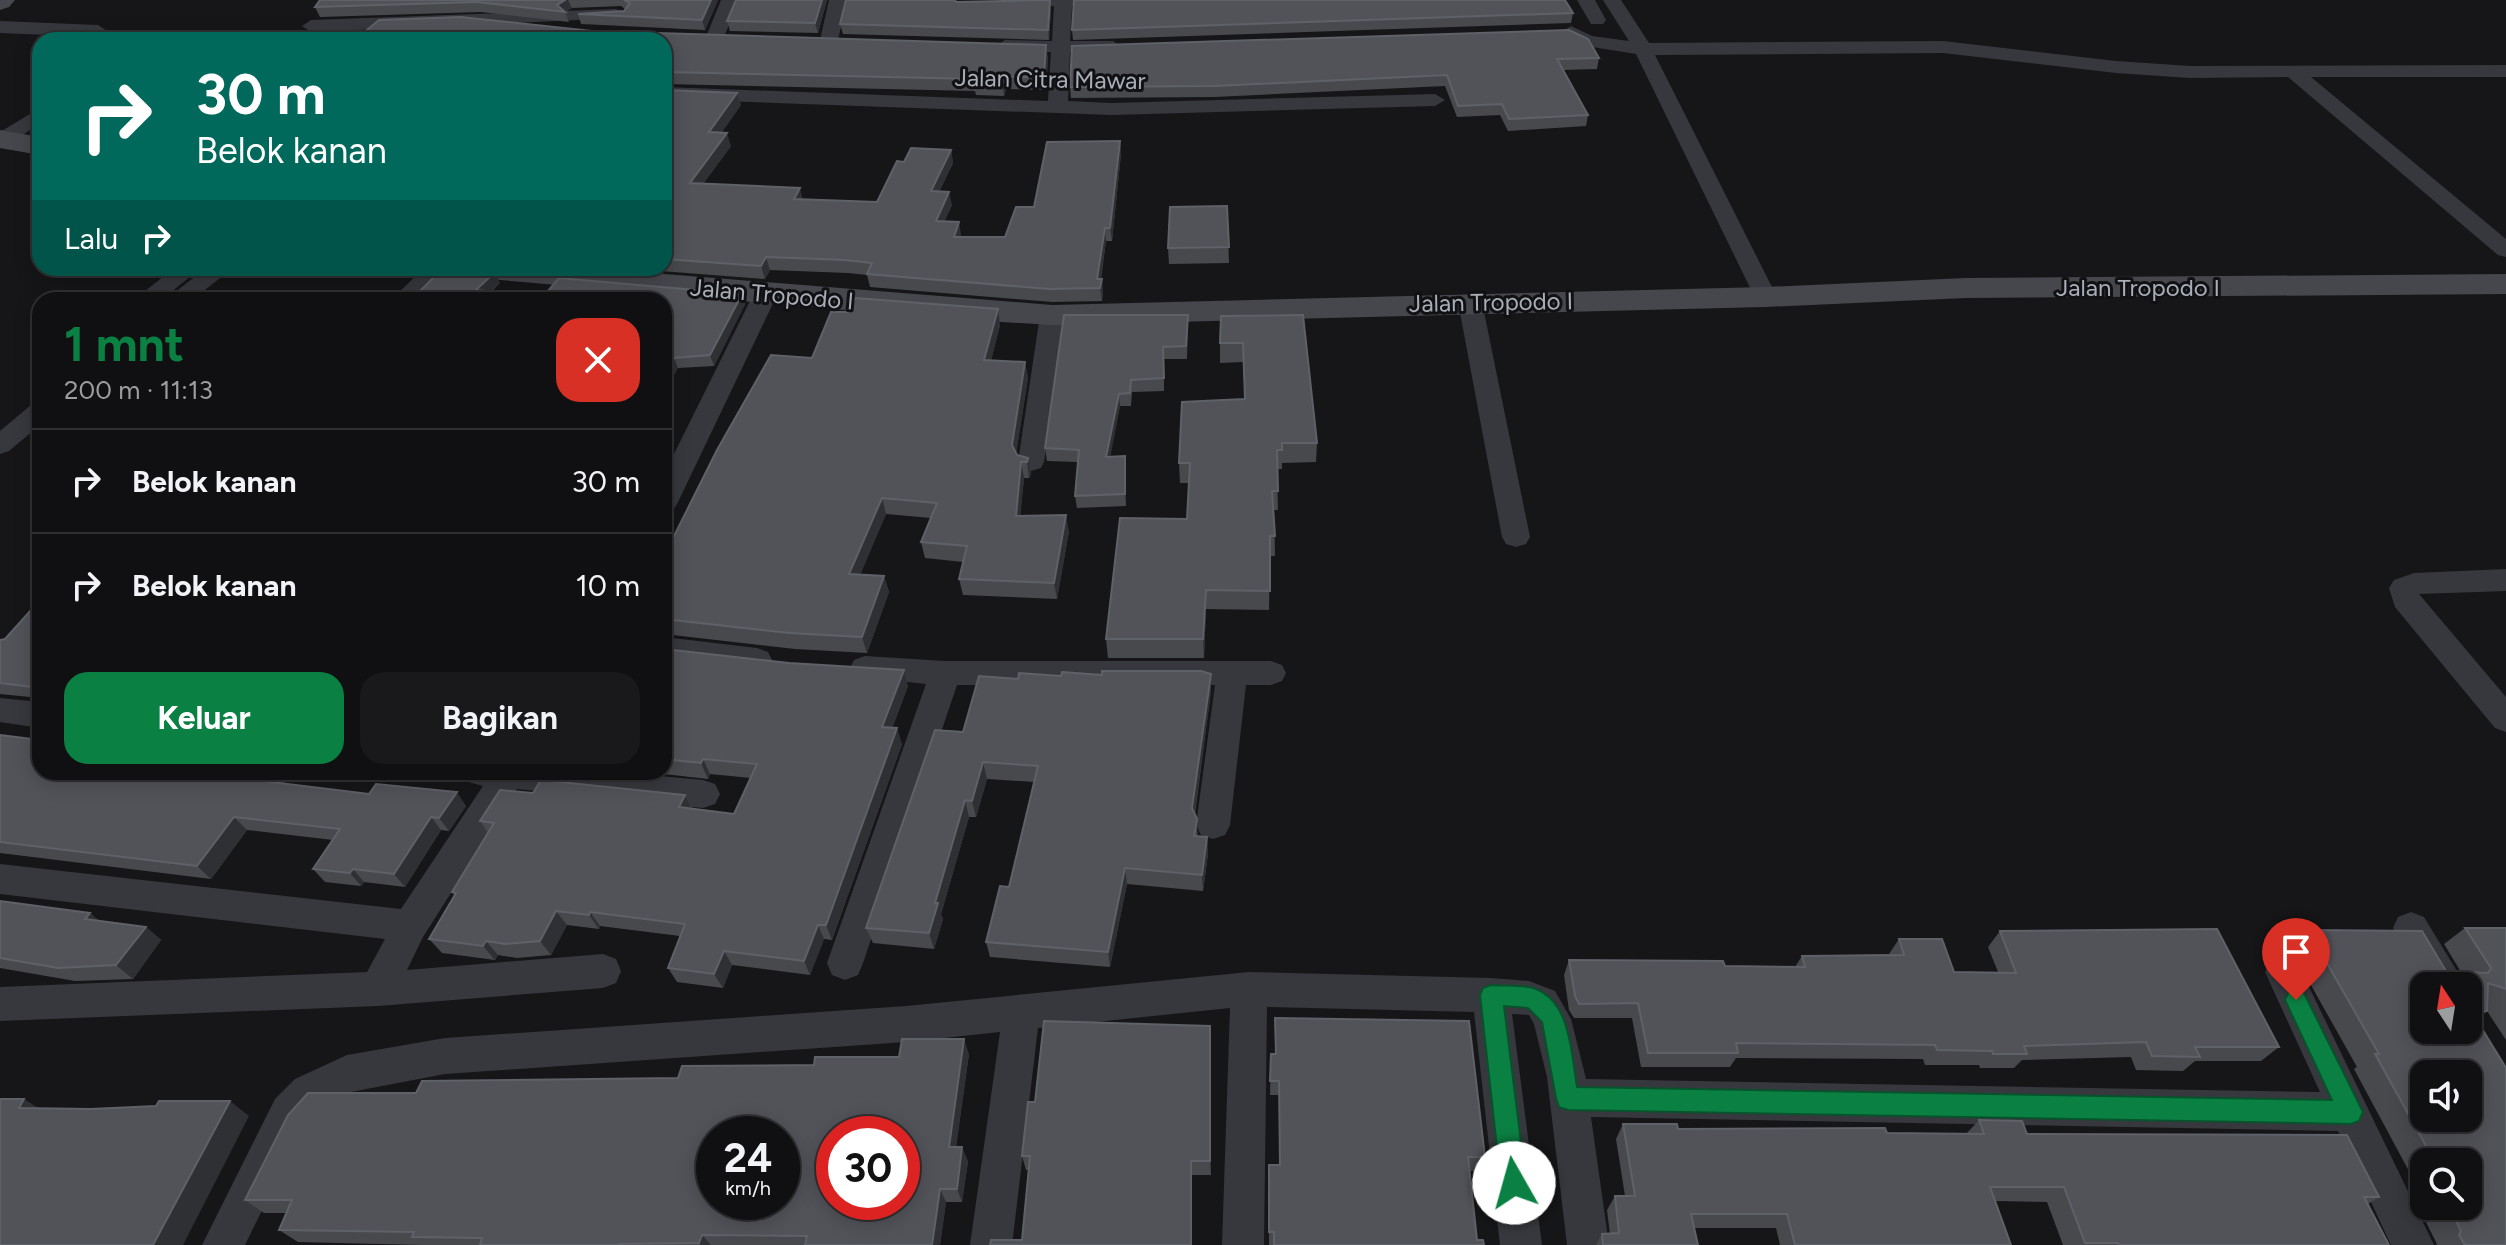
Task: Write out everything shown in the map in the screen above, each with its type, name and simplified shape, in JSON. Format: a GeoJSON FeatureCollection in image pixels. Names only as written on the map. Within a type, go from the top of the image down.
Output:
{"type":"FeatureCollection","features":[{"type":"Feature","properties":{"kind":"street"},"geometry":{"type":"LineString","coordinates":[[715,37],[730,0]]}},
{"type":"Feature","properties":{"kind":"street"},"geometry":{"type":"LineString","coordinates":[[829,40],[838,0]]}},
{"type":"Feature","properties":{"kind":"street"},"geometry":{"type":"LineString","coordinates":[[993,3],[1083,0]]}},
{"type":"Feature","properties":{"kind":"street"},"geometry":{"type":"LineString","coordinates":[[1586,0],[1597,20]]}},
{"type":"Feature","properties":{"kind":"street"},"geometry":{"type":"LineString","coordinates":[[1612,0],[1643,49],[1765,297]]}},
{"type":"Feature","properties":{"kind":"street"},"geometry":{"type":"LineString","coordinates":[[1058,108],[1063,1]]}},
{"type":"Feature","properties":{"kind":"street"},"geometry":{"type":"LineString","coordinates":[[325,32],[314,20],[461,20],[624,7]]}},
{"type":"Feature","properties":{"kind":"street"},"geometry":{"type":"LineString","coordinates":[[606,32],[624,7]]}},
{"type":"Feature","properties":{"kind":"street"},"geometry":{"type":"LineString","coordinates":[[1622,18],[1597,20],[1563,32],[1587,41],[1643,49],[1943,47],[2148,69],[2294,73],[2506,71]]}},
{"type":"Feature","properties":{"kind":"street"},"geometry":{"type":"LineString","coordinates":[[461,20],[575,32]]}},
{"type":"Feature","properties":{"kind":"street"},"geometry":{"type":"LineString","coordinates":[[0,27],[98,31]]}},
{"type":"Feature","properties":{"kind":"street"},"geometry":{"type":"LineString","coordinates":[[981,45],[1060,49],[1140,46]]}},
{"type":"Feature","properties":{"kind":"street"},"geometry":{"type":"LineString","coordinates":[[2294,73],[2506,250]]}},
{"type":"Feature","properties":{"kind":"street","name":"Jalan Citra Mawar"},"geometry":{"type":"LineString","coordinates":[[672,93],[1058,108],[1435,100]]}},
{"type":"Feature","properties":{"kind":"street"},"geometry":{"type":"LineString","coordinates":[[2,139],[32,119]]}},
{"type":"Feature","properties":{"kind":"street"},"geometry":{"type":"LineString","coordinates":[[2,139],[32,145]]}},
{"type":"Feature","properties":{"kind":"street"},"geometry":{"type":"LineString","coordinates":[[157,292],[178,276]]}},
{"type":"Feature","properties":{"kind":"street"},"geometry":{"type":"LineString","coordinates":[[188,292],[210,276]]}},
{"type":"Feature","properties":{"kind":"street"},"geometry":{"type":"LineString","coordinates":[[412,292],[428,276]]}},
{"type":"Feature","properties":{"kind":"street","name":"Jalan Tropodo I"},"geometry":{"type":"LineString","coordinates":[[569,276],[1052,315],[1470,302],[1765,297],[1953,288],[2506,284]]}},
{"type":"Feature","properties":{"kind":"street"},"geometry":{"type":"LineString","coordinates":[[672,486],[766,293]]}},
{"type":"Feature","properties":{"kind":"street"},"geometry":{"type":"LineString","coordinates":[[1470,302],[1516,537]]}},
{"type":"Feature","properties":{"kind":"street"},"geometry":{"type":"LineString","coordinates":[[1031,462],[1052,315]]}},
{"type":"Feature","properties":{"kind":"street"},"geometry":{"type":"LineString","coordinates":[[0,445],[32,418]]}},
{"type":"Feature","properties":{"kind":"street"},"geometry":{"type":"LineString","coordinates":[[2506,580],[2414,584],[2404,588],[2405,599],[2506,719]]}},
{"type":"Feature","properties":{"kind":"street"},"geometry":{"type":"LineString","coordinates":[[672,650],[781,663]]}},
{"type":"Feature","properties":{"kind":"street"},"geometry":{"type":"LineString","coordinates":[[840,667],[945,673],[1271,673]]}},
{"type":"Feature","properties":{"kind":"street"},"geometry":{"type":"LineString","coordinates":[[845,963],[945,673]]}},
{"type":"Feature","properties":{"kind":"street"},"geometry":{"type":"LineString","coordinates":[[1213,825],[1232,673]]}},
{"type":"Feature","properties":{"kind":"street"},"geometry":{"type":"LineString","coordinates":[[0,710],[32,714]]}},
{"type":"Feature","properties":{"kind":"street"},"geometry":{"type":"LineString","coordinates":[[378,989],[410,926],[494,780]]}},
{"type":"Feature","properties":{"kind":"street"},"geometry":{"type":"LineString","coordinates":[[566,780],[703,794]]}},
{"type":"Feature","properties":{"kind":"street"},"geometry":{"type":"LineString","coordinates":[[0,879],[410,926]]}},
{"type":"Feature","properties":{"kind":"street"},"geometry":{"type":"LineString","coordinates":[[2411,928],[2438,972]]}},
{"type":"Feature","properties":{"kind":"street"},"geometry":{"type":"LineString","coordinates":[[0,1004],[378,989],[603,971]]}},
{"type":"Feature","properties":{"kind":"street"},"geometry":{"type":"LineString","coordinates":[[2283,972],[2413,1245]]}},
{"type":"Feature","properties":{"kind":"street"},"geometry":{"type":"LineString","coordinates":[[1243,1245],[1249,989]]}},
{"type":"Feature","properties":{"kind":"street"},"geometry":{"type":"LineString","coordinates":[[223,1245],[289,1113],[309,1092],[347,1074],[445,1056],[1021,1014],[1249,989],[1491,995],[1529,998],[1542,1003],[1552,1019],[1568,1098],[1588,1245]]}},
{"type":"Feature","properties":{"kind":"street"},"geometry":{"type":"LineString","coordinates":[[1491,995],[1521,1245]]}},
{"type":"Feature","properties":{"kind":"street"},"geometry":{"type":"LineString","coordinates":[[991,1245],[1021,1014]]}},
{"type":"Feature","properties":{"kind":"street"},"geometry":{"type":"LineString","coordinates":[[1568,1098],[2351,1112]]}},
{"type":"Feature","properties":{"kind":"building"},"geometry":{"type":"Polygon","coordinates":[[[320,0],[565,0],[557,5],[565,12],[477,2],[315,7],[320,0]]]}},
{"type":"Feature","properties":{"kind":"building"},"geometry":{"type":"Polygon","coordinates":[[[624,0],[711,0],[702,20],[578,14],[624,11],[630,3],[624,0]]]}},
{"type":"Feature","properties":{"kind":"building"},"geometry":{"type":"Polygon","coordinates":[[[736,0],[822,0],[815,23],[727,21],[736,0]]]}},
{"type":"Feature","properties":{"kind":"building"},"geometry":{"type":"Polygon","coordinates":[[[846,0],[1050,0],[1048,30],[840,24],[846,0]]]}},
{"type":"Feature","properties":{"kind":"building"},"geometry":{"type":"Polygon","coordinates":[[[1074,0],[1565,0],[1573,13],[1072,30],[1074,0]]]}},
{"type":"Feature","properties":{"kind":"building"},"geometry":{"type":"Polygon","coordinates":[[[461,17],[624,32],[365,32],[379,20],[461,17]]]}},
{"type":"Feature","properties":{"kind":"building"},"geometry":{"type":"Polygon","coordinates":[[[1569,30],[1588,39],[1599,58],[1557,59],[1588,115],[1509,119],[1502,104],[1458,106],[1447,75],[1215,86],[1070,87],[1072,46],[1569,30]]]}},
{"type":"Feature","properties":{"kind":"building"},"geometry":{"type":"Polygon","coordinates":[[[672,33],[1046,45],[1044,77],[1005,77],[1002,84],[974,83],[975,79],[672,72],[672,33]]]}},
{"type":"Feature","properties":{"kind":"building"},"geometry":{"type":"Polygon","coordinates":[[[672,90],[737,93],[709,132],[727,133],[690,183],[800,188],[794,199],[877,202],[897,161],[904,162],[911,148],[951,150],[931,191],[949,192],[936,221],[959,222],[954,237],[1005,237],[1016,207],[1034,207],[1047,142],[1120,141],[1110,228],[1105,228],[1097,279],[1102,279],[1100,288],[1050,289],[867,274],[872,263],[845,260],[766,257],[761,266],[672,260],[672,90]]]}},
{"type":"Feature","properties":{"kind":"building"},"geometry":{"type":"Polygon","coordinates":[[[1227,206],[1229,247],[1168,248],[1170,207],[1227,206]]]}},
{"type":"Feature","properties":{"kind":"building"},"geometry":{"type":"Polygon","coordinates":[[[435,276],[491,276],[476,290],[492,292],[419,292],[435,276]]]}},
{"type":"Feature","properties":{"kind":"building"},"geometry":{"type":"Polygon","coordinates":[[[559,278],[742,294],[710,355],[674,358],[672,361],[672,292],[547,292],[559,278]]]}},
{"type":"Feature","properties":{"kind":"building"},"geometry":{"type":"Polygon","coordinates":[[[855,298],[998,309],[984,360],[1025,362],[1012,445],[1017,455],[1028,458],[1027,462],[1021,462],[1016,516],[1066,515],[1054,583],[959,579],[967,546],[921,542],[937,503],[882,498],[849,574],[884,576],[862,637],[789,633],[672,620],[672,540],[717,450],[771,355],[812,358],[831,312],[849,312],[855,298]]]}},
{"type":"Feature","properties":{"kind":"building"},"geometry":{"type":"Polygon","coordinates":[[[1064,315],[1188,315],[1186,346],[1163,347],[1164,378],[1131,380],[1130,393],[1119,394],[1106,457],[1125,456],[1125,494],[1075,496],[1079,450],[1045,448],[1064,315]]]}},
{"type":"Feature","properties":{"kind":"building"},"geometry":{"type":"Polygon","coordinates":[[[1303,315],[1317,443],[1282,443],[1282,450],[1277,450],[1278,491],[1272,491],[1275,536],[1270,536],[1270,591],[1206,590],[1203,639],[1106,639],[1120,518],[1187,519],[1190,463],[1179,463],[1182,402],[1245,399],[1243,343],[1220,343],[1221,316],[1303,315]]]}},
{"type":"Feature","properties":{"kind":"building"},"geometry":{"type":"Polygon","coordinates":[[[32,609],[32,687],[0,683],[0,640],[5,639],[32,609]]]}},
{"type":"Feature","properties":{"kind":"building"},"geometry":{"type":"Polygon","coordinates":[[[672,650],[789,663],[904,670],[882,727],[897,728],[826,925],[818,925],[804,961],[724,951],[714,974],[668,968],[685,924],[590,912],[589,915],[556,911],[540,941],[505,944],[486,941],[483,946],[429,939],[456,893],[452,892],[494,823],[480,821],[500,790],[533,793],[541,780],[685,795],[679,807],[734,814],[757,764],[703,759],[701,763],[672,760],[672,650]]]}},
{"type":"Feature","properties":{"kind":"building"},"geometry":{"type":"Polygon","coordinates":[[[1102,671],[1201,671],[1211,674],[1192,808],[1197,819],[1194,836],[1207,837],[1202,875],[1125,868],[1108,952],[986,942],[1000,886],[1009,887],[1038,766],[983,762],[972,801],[965,800],[929,933],[866,928],[935,730],[963,732],[979,676],[1018,679],[1019,673],[1061,676],[1062,672],[1102,675],[1102,671]]]}},
{"type":"Feature","properties":{"kind":"building"},"geometry":{"type":"Polygon","coordinates":[[[0,735],[32,739],[32,780],[264,780],[369,794],[376,784],[457,792],[439,818],[431,817],[394,874],[353,869],[350,873],[313,869],[340,829],[234,817],[197,866],[0,842],[0,735]]]}},
{"type":"Feature","properties":{"kind":"building"},"geometry":{"type":"Polygon","coordinates":[[[0,901],[90,913],[85,919],[146,927],[116,965],[58,968],[0,958],[0,901]]]}},
{"type":"Feature","properties":{"kind":"building"},"geometry":{"type":"Polygon","coordinates":[[[2465,928],[2506,928],[2506,989],[2488,983],[2487,1011],[2482,1012],[2482,973],[2488,973],[2491,968],[2465,928]]]}},
{"type":"Feature","properties":{"kind":"building"},"geometry":{"type":"Polygon","coordinates":[[[2217,929],[2279,1047],[2195,1047],[2200,1057],[2152,1056],[2146,1042],[2024,1046],[2027,1054],[1937,1050],[1935,1045],[1736,1043],[1738,1053],[1648,1053],[1638,1003],[1579,1004],[1569,960],[1723,961],[1725,966],[1805,967],[1802,956],[1904,955],[1899,939],[1942,939],[1954,972],[2016,973],[2000,931],[2217,929]]]}},
{"type":"Feature","properties":{"kind":"building"},"geometry":{"type":"Polygon","coordinates":[[[2308,930],[2422,931],[2446,971],[2467,972],[2410,972],[2410,1044],[2482,1044],[2482,1029],[2506,1068],[2506,1245],[2465,1245],[2459,1235],[2461,1231],[2456,1220],[2482,1220],[2482,1148],[2427,1148],[2418,1132],[2482,1132],[2482,1060],[2410,1060],[2410,1117],[2375,1054],[2379,1054],[2308,930]]]}},
{"type":"Feature","properties":{"kind":"building"},"geometry":{"type":"Polygon","coordinates":[[[1275,1018],[1469,1021],[1485,1157],[1468,1157],[1477,1240],[1483,1240],[1484,1245],[1274,1245],[1274,1232],[1269,1232],[1269,1165],[1280,1165],[1279,1081],[1270,1081],[1271,1054],[1276,1054],[1275,1018]]]}},
{"type":"Feature","properties":{"kind":"building"},"geometry":{"type":"Polygon","coordinates":[[[1044,1021],[1210,1026],[1210,1161],[1191,1161],[1191,1245],[990,1245],[991,1240],[1022,1240],[1030,1156],[1022,1156],[1028,1102],[1035,1102],[1044,1021]]]}},
{"type":"Feature","properties":{"kind":"building"},"geometry":{"type":"Polygon","coordinates":[[[902,1039],[964,1039],[949,1147],[962,1147],[957,1189],[940,1189],[932,1245],[805,1245],[807,1236],[702,1235],[699,1243],[480,1245],[482,1238],[412,1237],[414,1232],[279,1230],[292,1200],[245,1200],[288,1115],[308,1093],[416,1093],[422,1081],[678,1078],[682,1066],[814,1065],[815,1057],[899,1057],[902,1039]]]}},
{"type":"Feature","properties":{"kind":"building"},"geometry":{"type":"Polygon","coordinates":[[[0,1099],[24,1099],[19,1108],[91,1109],[156,1106],[159,1101],[230,1101],[153,1245],[0,1245],[0,1099]]]}},
{"type":"Feature","properties":{"kind":"building"},"geometry":{"type":"Polygon","coordinates":[[[1979,1120],[2022,1121],[2027,1134],[2347,1135],[2379,1197],[2364,1197],[2389,1245],[2085,1243],[2064,1187],[1990,1187],[2011,1245],[1795,1245],[1787,1214],[1691,1214],[1698,1245],[1603,1245],[1602,1234],[1619,1233],[1615,1196],[1635,1196],[1623,1124],[1677,1124],[1678,1129],[1885,1128],[1887,1133],[1984,1134],[1979,1120]]]}},
{"type":"Feature","properties":{"kind":"route"},"geometry":{"type":"LineString","coordinates":[[1514,1183],[1491,995],[1529,998],[1542,1003],[1552,1019],[1560,1045],[1568,1098],[2351,1112],[2296,1000]]}}]}
